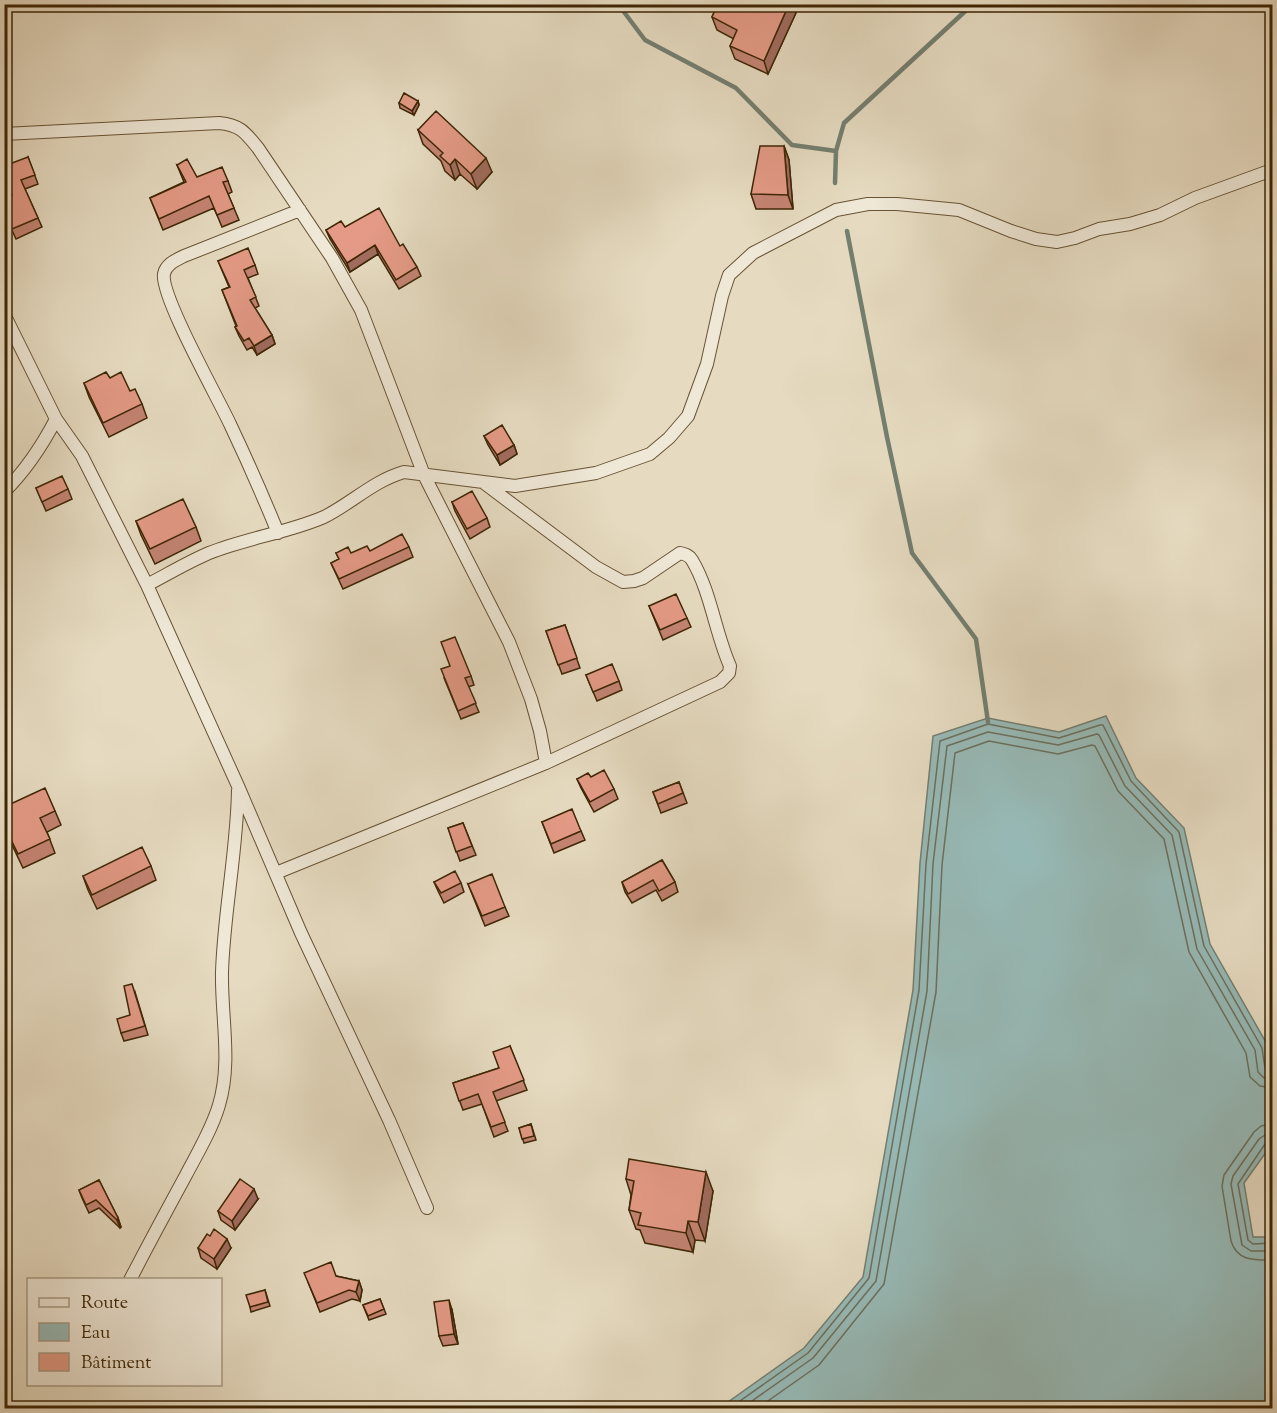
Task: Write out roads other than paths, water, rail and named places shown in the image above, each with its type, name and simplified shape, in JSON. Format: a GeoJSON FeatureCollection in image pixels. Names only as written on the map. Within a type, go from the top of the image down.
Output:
{"type":"FeatureCollection","features":[{"type":"Feature","properties":{"kind":"street"},"geometry":{"type":"LineString","coordinates":[[4,134],[219,123],[234,124],[245,132],[333,258],[361,310],[424,475],[509,642],[531,699],[546,763]]}},
{"type":"Feature","properties":{"kind":"street"},"geometry":{"type":"LineString","coordinates":[[147,585],[209,553],[278,533],[325,516],[387,477],[404,471],[515,486],[596,473],[650,454],[669,438],[688,416],[706,364],[729,275],[753,253],[836,210],[868,204],[897,204],[959,210],[1011,231],[1036,239],[1057,242],[1099,229],[1130,224],[1160,215],[1195,198],[1272,170]]}},
{"type":"Feature","properties":{"kind":"street"},"geometry":{"type":"LineString","coordinates":[[278,533],[234,432],[173,308],[165,286],[164,274],[167,266],[184,256],[300,210]]}},
{"type":"Feature","properties":{"kind":"street"},"geometry":{"type":"LineString","coordinates":[[4,314],[56,419],[82,456],[147,585],[427,1208]]}},
{"type":"Feature","properties":{"kind":"street"},"geometry":{"type":"LineString","coordinates":[[4,492],[20,477],[41,447],[56,419]]}},
{"type":"Feature","properties":{"kind":"street"},"geometry":{"type":"LineString","coordinates":[[276,873],[546,763],[720,682],[729,673],[730,666],[704,589],[691,558],[686,554],[680,553],[643,578],[623,582],[596,567],[483,483]]}},
{"type":"Feature","properties":{"kind":"street"},"geometry":{"type":"LineString","coordinates":[[131,1278],[207,1134],[220,1104],[226,1044],[222,973],[238,786]]}},
{"type":"Feature","properties":{"kind":"water"},"geometry":{"type":"Polygon","coordinates":[[[1106,716],[1136,778],[1184,828],[1210,944],[1268,1046],[1272,1144],[1244,1183],[1253,1237],[1272,1237],[1272,1408],[722,1408],[804,1348],[863,1277],[913,990],[920,863],[933,736],[988,718],[1059,732],[1106,716]]]}},
{"type":"Feature","properties":{"kind":"waterway"},"geometry":{"type":"LineString","coordinates":[[618,4],[645,40],[736,88],[792,145],[836,151]]}},
{"type":"Feature","properties":{"kind":"waterway"},"geometry":{"type":"LineString","coordinates":[[835,183],[836,151],[844,123],[973,4]]}},
{"type":"Feature","properties":{"kind":"waterway"},"geometry":{"type":"LineString","coordinates":[[847,231],[912,553],[976,639],[988,722]]}}]}
